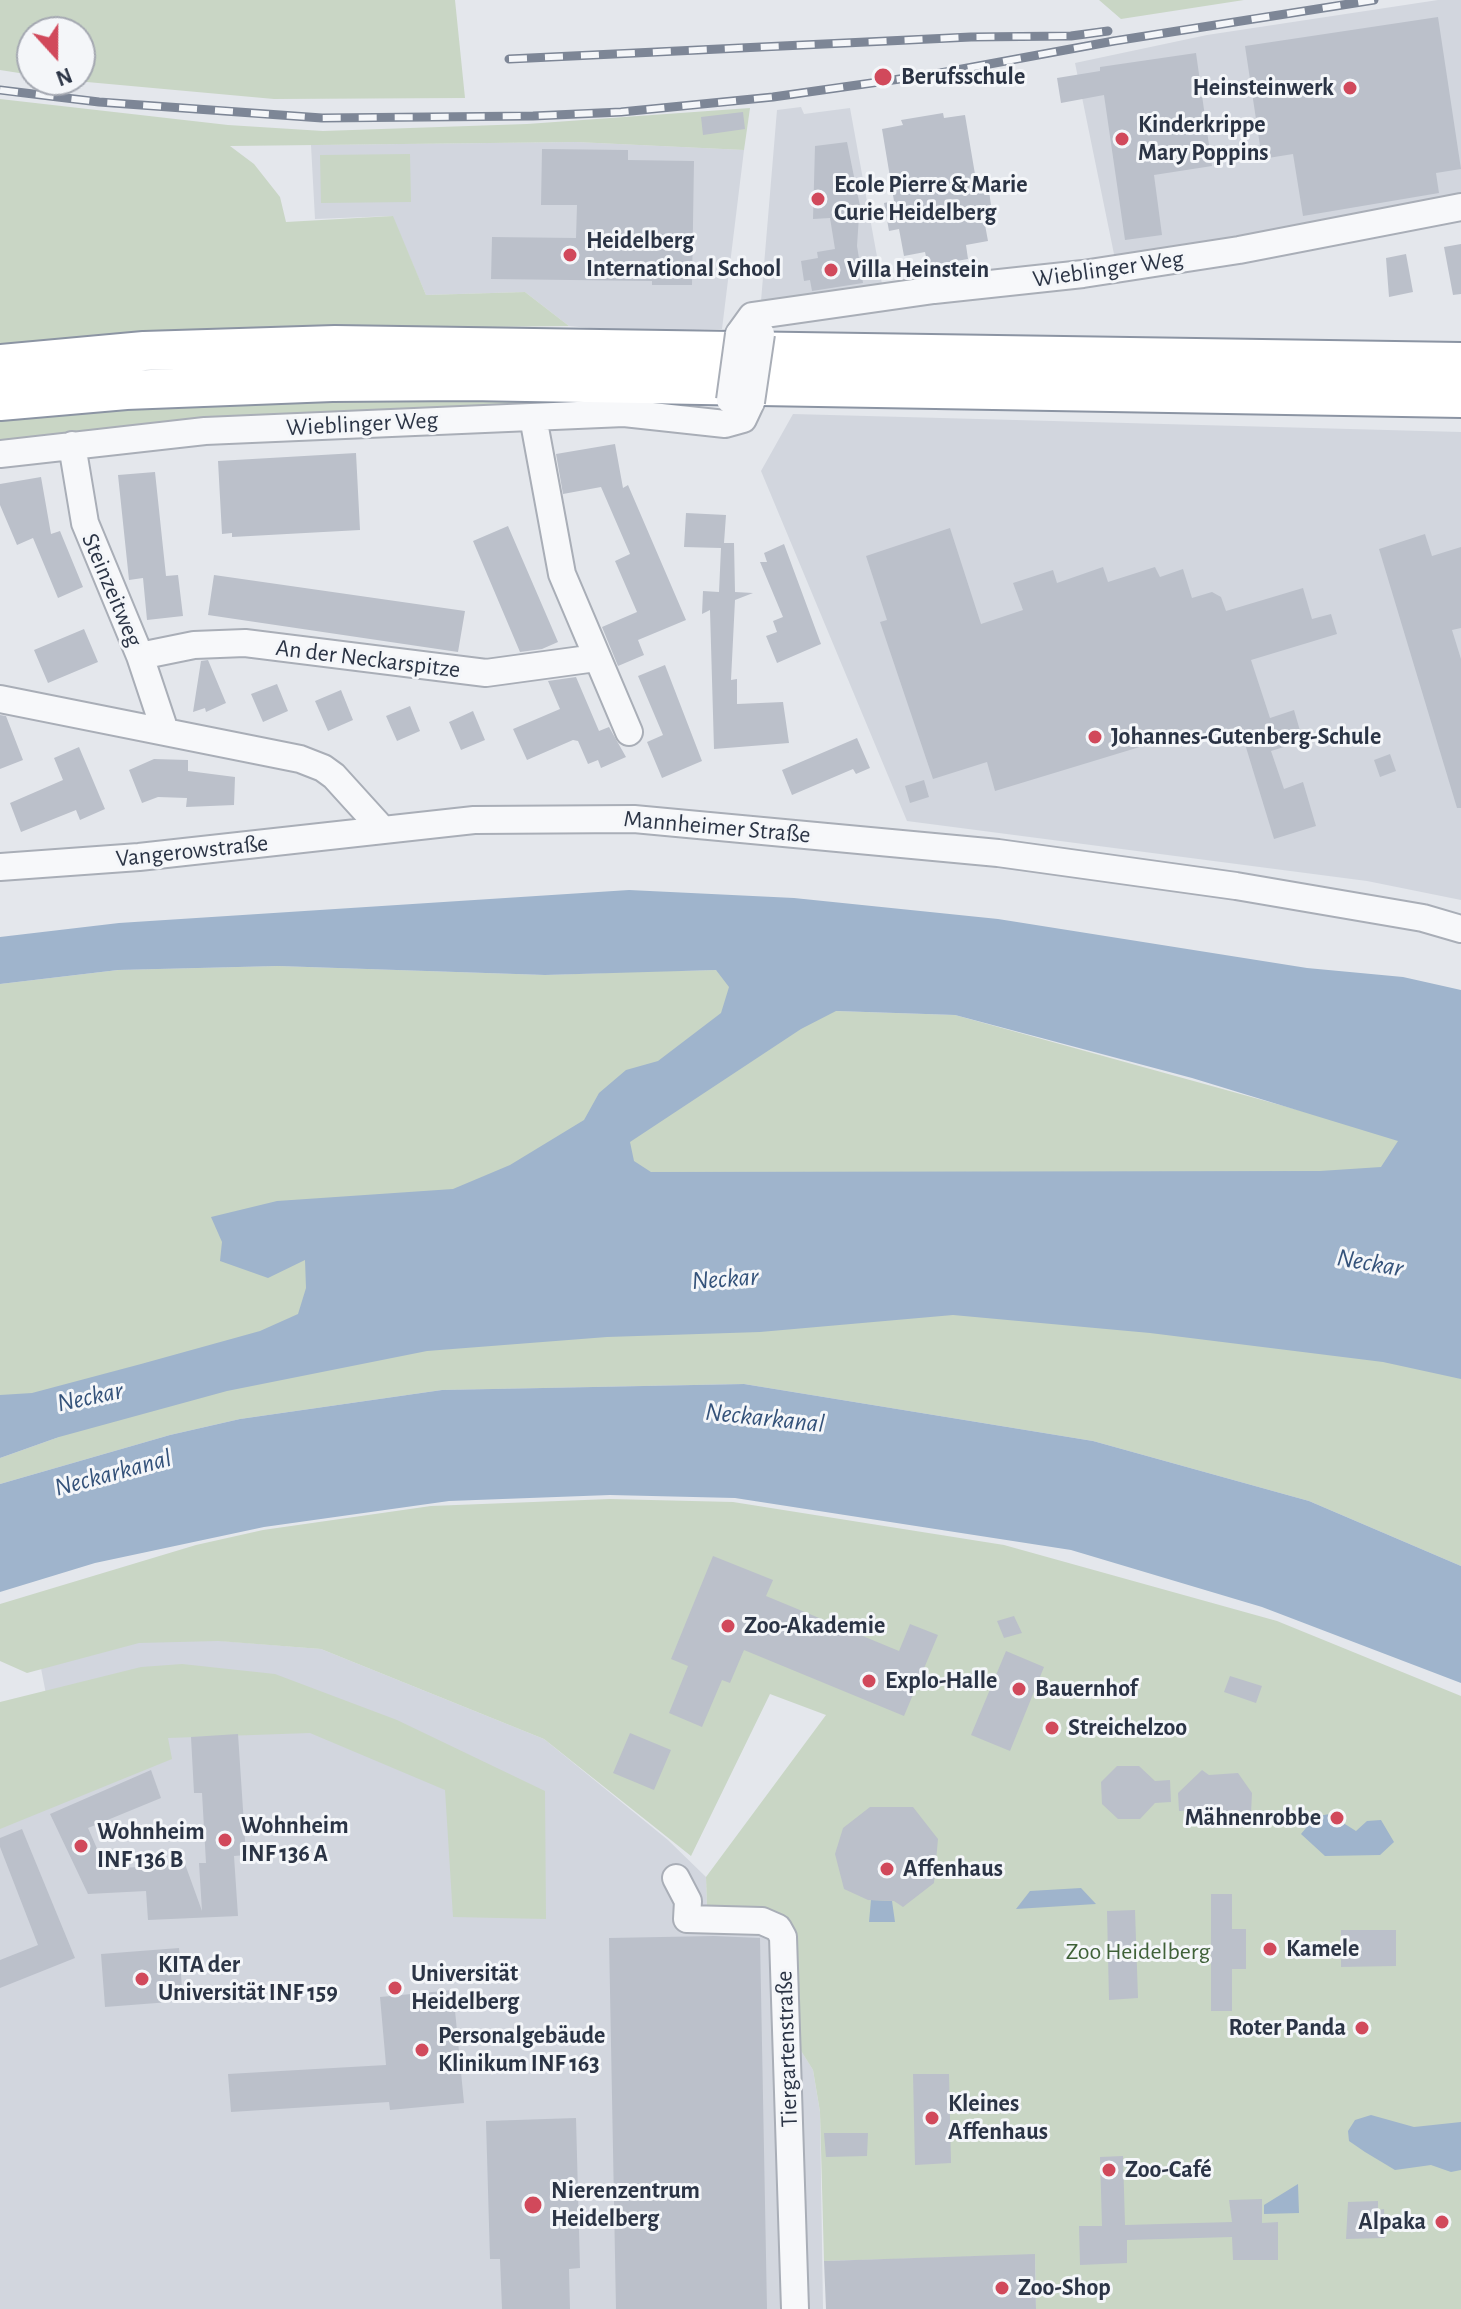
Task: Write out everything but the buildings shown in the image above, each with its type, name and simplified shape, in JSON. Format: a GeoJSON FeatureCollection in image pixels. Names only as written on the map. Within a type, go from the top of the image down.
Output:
{"type":"FeatureCollection","features":[{"type":"Feature","properties":{"kind":"highway"},"geometry":{"type":"LineString","coordinates":[[0,364],[144,351],[335,345],[1461,362]]}},
{"type":"Feature","properties":{"kind":"highway"},"geometry":{"type":"LineString","coordinates":[[0,401],[141,389],[468,381],[1461,398]]}},
{"type":"Feature","properties":{"kind":"street","name":"Wieblinger Weg"},"geometry":{"type":"LineString","coordinates":[[0,454],[205,431],[737,411],[751,328],[934,290],[1083,274],[1239,250],[1461,207]]}},
{"type":"Feature","properties":{"kind":"street"},"geometry":{"type":"LineString","coordinates":[[533,417],[562,574],[629,732]]}},
{"type":"Feature","properties":{"kind":"street","name":"Steinzeitweg"},"geometry":{"type":"LineString","coordinates":[[72,445],[85,523],[140,656],[165,731]]}},
{"type":"Feature","properties":{"kind":"street","name":"An der Neckarspitze"},"geometry":{"type":"LineString","coordinates":[[140,656],[194,645],[245,643],[486,673],[596,658]]}},
{"type":"Feature","properties":{"kind":"street"},"geometry":{"type":"LineString","coordinates":[[0,699],[300,759],[323,768],[383,830]]}},
{"type":"Feature","properties":{"kind":"street","name":"Mannheimer Straße"},"geometry":{"type":"LineString","coordinates":[[383,830],[474,820],[552,817],[718,824],[998,853],[1236,886],[1423,918],[1461,929]]}},
{"type":"Feature","properties":{"kind":"street","name":"Vangerowstraße"},"geometry":{"type":"LineString","coordinates":[[0,867],[139,857],[383,830]]}},
{"type":"Feature","properties":{"kind":"street","name":"Tiergartenstraße"},"geometry":{"type":"LineString","coordinates":[[676,1878],[688,1901],[687,1919],[762,1921],[778,1928],[783,1937],[795,2309]]}},
{"type":"Feature","properties":{"kind":"shaded area"},"geometry":{"type":"Polygon","coordinates":[[[1438,0],[1461,0],[1461,219],[1115,259],[1075,63],[1207,35],[1438,0]]]}},
{"type":"Feature","properties":{"kind":"shaded area","name":"Ecole Pierre & Marie Curie Heidelberg"},"geometry":{"type":"Polygon","coordinates":[[[801,107],[804,114],[850,108],[882,284],[761,301],[777,110],[801,107]]]}},
{"type":"Feature","properties":{"kind":"shaded area","name":"Heidelberg International School"},"geometry":{"type":"Polygon","coordinates":[[[576,142],[744,150],[722,329],[621,331],[569,326],[525,292],[426,295],[392,216],[315,219],[311,145],[576,142]]]}},
{"type":"Feature","properties":{"kind":"shaded area"},"geometry":{"type":"Polygon","coordinates":[[[793,414],[1461,432],[1461,900],[1367,881],[907,821],[761,471],[793,414]]]}},
{"type":"Feature","properties":{"kind":"shaded area","name":"Universität Heidelberg"},"geometry":{"type":"Polygon","coordinates":[[[135,1634],[321,1649],[544,1739],[668,1840],[706,1877],[707,1908],[781,1929],[793,2038],[813,2070],[820,2112],[823,2309],[0,2309],[0,1707],[46,1694],[38,1653],[135,1634]]]}},
{"type":"Feature","properties":{"kind":"green space"},"geometry":{"type":"Polygon","coordinates":[[[0,0],[455,0],[465,98],[274,99],[96,83],[96,16],[16,16],[16,72],[0,70],[0,0]]]}},
{"type":"Feature","properties":{"kind":"green space"},"geometry":{"type":"Polygon","coordinates":[[[1099,0],[1244,0],[1121,19],[1099,0]]]}},
{"type":"Feature","properties":{"kind":"green space"},"geometry":{"type":"Polygon","coordinates":[[[0,99],[228,125],[323,131],[527,124],[750,108],[744,150],[576,142],[230,146],[254,164],[280,197],[286,222],[393,216],[426,295],[525,292],[569,326],[318,329],[0,347],[0,99]]]}},
{"type":"Feature","properties":{"kind":"green space"},"geometry":{"type":"Polygon","coordinates":[[[410,154],[411,202],[321,203],[320,155],[410,154]]]}},
{"type":"Feature","properties":{"kind":"green space"},"geometry":{"type":"Polygon","coordinates":[[[645,397],[644,407],[0,443],[0,413],[217,399],[645,397]]]}},
{"type":"Feature","properties":{"kind":"green space"},"geometry":{"type":"Polygon","coordinates":[[[631,963],[679,971],[716,970],[835,1011],[955,1015],[1461,1155],[1461,1566],[1309,1501],[1093,1441],[744,1384],[442,1390],[240,1419],[170,1435],[0,1484],[0,1458],[59,1437],[0,1451],[0,984],[118,970],[278,966],[545,975],[606,973],[631,963]]]}},
{"type":"Feature","properties":{"kind":"green space","name":"Zoo Heidelberg"},"geometry":{"type":"Polygon","coordinates":[[[610,1499],[733,1502],[1004,1545],[1277,1621],[1461,1696],[1461,2309],[1036,2309],[1035,2255],[824,2261],[820,2112],[813,2070],[793,2038],[787,1938],[707,1908],[706,1877],[826,1715],[770,1694],[691,1856],[544,1739],[321,1649],[218,1641],[139,1643],[27,1673],[0,1661],[0,1604],[196,1545],[263,1530],[431,1506],[610,1499]]]}},
{"type":"Feature","properties":{"kind":"green space"},"geometry":{"type":"Polygon","coordinates":[[[182,1664],[275,1674],[397,1720],[545,1791],[546,1919],[453,1917],[445,1790],[310,1733],[168,1738],[172,1759],[0,1829],[0,1702],[141,1667],[182,1664]]]}},
{"type":"Feature","properties":{"kind":"water","name":"Neckar"},"geometry":{"type":"Polygon","coordinates":[[[629,890],[794,898],[998,919],[1307,968],[1403,977],[1461,990],[1461,1379],[1383,1362],[1150,1333],[953,1315],[760,1332],[607,1337],[427,1351],[227,1391],[59,1437],[0,1458],[0,1395],[32,1393],[141,1364],[260,1331],[298,1314],[306,1288],[305,1260],[268,1278],[220,1261],[222,1242],[211,1217],[277,1201],[453,1189],[510,1165],[584,1120],[599,1093],[626,1070],[658,1061],[721,1013],[729,987],[716,970],[545,975],[278,966],[118,970],[0,984],[0,937],[119,923],[629,890]],[[836,1011],[801,1029],[630,1142],[634,1161],[651,1172],[1320,1171],[1381,1167],[1398,1141],[1192,1078],[955,1015],[836,1011]]]}},
{"type":"Feature","properties":{"kind":"water","name":"Neckarkanal"},"geometry":{"type":"Polygon","coordinates":[[[744,1384],[1093,1441],[1309,1501],[1461,1566],[1461,1683],[1262,1607],[1071,1550],[735,1498],[610,1495],[449,1501],[264,1527],[95,1563],[0,1592],[0,1484],[170,1435],[240,1419],[442,1390],[744,1384]]]}},
{"type":"Feature","properties":{"kind":"water"},"geometry":{"type":"Polygon","coordinates":[[[1329,1814],[1356,1831],[1367,1821],[1381,1820],[1394,1842],[1380,1855],[1325,1856],[1301,1834],[1315,1817],[1329,1814]]]}},
{"type":"Feature","properties":{"kind":"water"},"geometry":{"type":"Polygon","coordinates":[[[1081,1888],[1096,1904],[1016,1909],[1030,1891],[1081,1888]]]}},
{"type":"Feature","properties":{"kind":"water"},"geometry":{"type":"Polygon","coordinates":[[[871,1900],[892,1901],[895,1922],[869,1922],[871,1900]]]}},
{"type":"Feature","properties":{"kind":"water"},"geometry":{"type":"Polygon","coordinates":[[[1371,2115],[1414,2127],[1461,2122],[1461,2170],[1451,2172],[1431,2165],[1395,2170],[1365,2152],[1349,2141],[1348,2131],[1355,2120],[1371,2115]]]}},
{"type":"Feature","properties":{"kind":"water"},"geometry":{"type":"Polygon","coordinates":[[[1298,2184],[1299,2213],[1264,2214],[1264,2205],[1298,2184]]]}},
{"type":"Feature","properties":{"kind":"railway"},"geometry":{"type":"LineString","coordinates":[[0,90],[99,102],[322,118],[621,112],[773,97],[935,74],[1114,41],[1374,0]]}},
{"type":"Feature","properties":{"kind":"railway"},"geometry":{"type":"LineString","coordinates":[[509,59],[971,37],[1071,36],[1108,31]]}},
{"type":"Feature","properties":{"kind":"place","name":"Berufsschule"},"geometry":{"type":"Point","coordinates":[883,77]}},
{"type":"Feature","properties":{"kind":"place","name":"Heinsteinwerk"},"geometry":{"type":"Point","coordinates":[1350,88]}},
{"type":"Feature","properties":{"kind":"place","name":"Kinderkrippe Mary Poppins"},"geometry":{"type":"Point","coordinates":[1122,139]}},
{"type":"Feature","properties":{"kind":"place","name":"Ecole Pierre & Marie Curie Heidelberg"},"geometry":{"type":"Point","coordinates":[818,199]}},
{"type":"Feature","properties":{"kind":"place","name":"Heidelberg International School"},"geometry":{"type":"Point","coordinates":[570,255]}},
{"type":"Feature","properties":{"kind":"place","name":"Villa Heinstein"},"geometry":{"type":"Point","coordinates":[831,270]}},
{"type":"Feature","properties":{"kind":"place","name":"Johannes-Gutenberg-Schule"},"geometry":{"type":"Point","coordinates":[1095,737]}},
{"type":"Feature","properties":{"kind":"place","name":"Zoo-Akademie"},"geometry":{"type":"Point","coordinates":[728,1626]}},
{"type":"Feature","properties":{"kind":"place","name":"Explo-Halle"},"geometry":{"type":"Point","coordinates":[869,1681]}},
{"type":"Feature","properties":{"kind":"place","name":"Bauernhof"},"geometry":{"type":"Point","coordinates":[1019,1689]}},
{"type":"Feature","properties":{"kind":"place","name":"Streichelzoo"},"geometry":{"type":"Point","coordinates":[1052,1728]}},
{"type":"Feature","properties":{"kind":"place","name":"Mähnenrobbe"},"geometry":{"type":"Point","coordinates":[1337,1818]}},
{"type":"Feature","properties":{"kind":"place","name":"Wohnheim INF 136 A"},"geometry":{"type":"Point","coordinates":[225,1840]}},
{"type":"Feature","properties":{"kind":"place","name":"Wohnheim INF 136 B"},"geometry":{"type":"Point","coordinates":[81,1846]}},
{"type":"Feature","properties":{"kind":"place","name":"Affenhaus"},"geometry":{"type":"Point","coordinates":[887,1869]}},
{"type":"Feature","properties":{"kind":"place","name":"Kamele"},"geometry":{"type":"Point","coordinates":[1270,1949]}},
{"type":"Feature","properties":{"kind":"place","name":"KITA der Universität INF 159"},"geometry":{"type":"Point","coordinates":[142,1979]}},
{"type":"Feature","properties":{"kind":"place","name":"Universität Heidelberg"},"geometry":{"type":"Point","coordinates":[395,1988]}},
{"type":"Feature","properties":{"kind":"place","name":"Roter Panda"},"geometry":{"type":"Point","coordinates":[1362,2028]}},
{"type":"Feature","properties":{"kind":"place","name":"Personalgebäude Klinikum INF 163"},"geometry":{"type":"Point","coordinates":[422,2050]}},
{"type":"Feature","properties":{"kind":"place","name":"Kleines Affenhaus"},"geometry":{"type":"Point","coordinates":[932,2118]}},
{"type":"Feature","properties":{"kind":"place","name":"Zoo-Café"},"geometry":{"type":"Point","coordinates":[1109,2170]}},
{"type":"Feature","properties":{"kind":"place","name":"Nierenzentrum Heidelberg"},"geometry":{"type":"Point","coordinates":[533,2205]}},
{"type":"Feature","properties":{"kind":"place","name":"Alpaka"},"geometry":{"type":"Point","coordinates":[1442,2222]}},
{"type":"Feature","properties":{"kind":"place","name":"Zoo-Shop"},"geometry":{"type":"Point","coordinates":[1002,2288]}}]}
